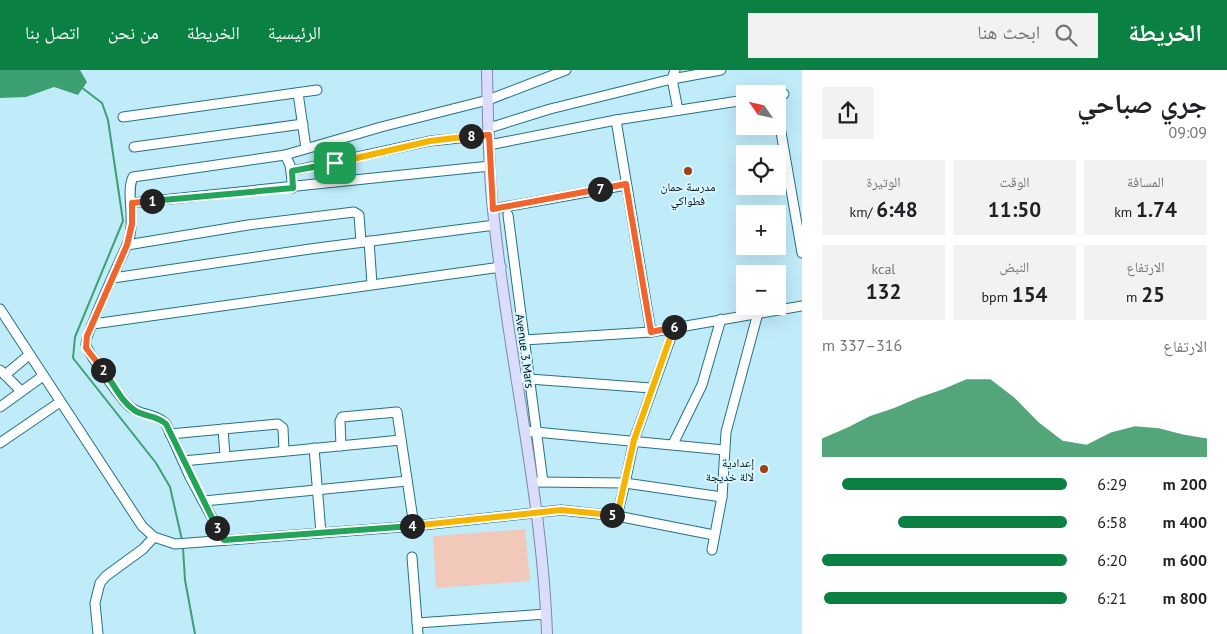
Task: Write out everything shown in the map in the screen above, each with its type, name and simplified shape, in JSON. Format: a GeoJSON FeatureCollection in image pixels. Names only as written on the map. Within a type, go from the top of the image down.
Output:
{"type":"FeatureCollection","features":[{"type":"Feature","properties":{"kind":"main road","name":"Avenue 3 Mars"},"geometry":{"type":"LineString","coordinates":[[487,70],[493,209],[525,430],[547,634]]}},
{"type":"Feature","properties":{"kind":"street"},"geometry":{"type":"LineString","coordinates":[[224,540],[162,421],[136,412],[123,401],[89,353],[85,341],[127,245],[132,224],[131,183],[135,176],[285,155],[488,100],[566,70]]}},
{"type":"Feature","properties":{"kind":"street"},"geometry":{"type":"LineString","coordinates":[[489,136],[550,110],[674,74],[721,70]]}},
{"type":"Feature","properties":{"kind":"street"},"geometry":{"type":"LineString","coordinates":[[674,74],[678,110]]}},
{"type":"Feature","properties":{"kind":"street"},"geometry":{"type":"LineString","coordinates":[[123,117],[317,90]]}},
{"type":"Feature","properties":{"kind":"street"},"geometry":{"type":"LineString","coordinates":[[298,93],[306,148]]}},
{"type":"Feature","properties":{"kind":"street"},"geometry":{"type":"LineString","coordinates":[[292,171],[430,141],[489,136],[616,120],[736,101]]}},
{"type":"Feature","properties":{"kind":"street"},"geometry":{"type":"LineString","coordinates":[[616,120],[651,332]]}},
{"type":"Feature","properties":{"kind":"street"},"geometry":{"type":"LineString","coordinates":[[134,147],[303,124]]}},
{"type":"Feature","properties":{"kind":"street"},"geometry":{"type":"LineString","coordinates":[[781,135],[802,253]]}},
{"type":"Feature","properties":{"kind":"street"},"geometry":{"type":"LineString","coordinates":[[285,155],[292,171],[293,188]]}},
{"type":"Feature","properties":{"kind":"street"},"geometry":{"type":"LineString","coordinates":[[132,203],[293,188],[490,166]]}},
{"type":"Feature","properties":{"kind":"street"},"geometry":{"type":"LineString","coordinates":[[493,209],[626,184]]}},
{"type":"Feature","properties":{"kind":"street"},"geometry":{"type":"LineString","coordinates":[[127,245],[248,225],[354,212],[359,215],[372,284]]}},
{"type":"Feature","properties":{"kind":"street"},"geometry":{"type":"LineString","coordinates":[[508,215],[543,482]]}},
{"type":"Feature","properties":{"kind":"street"},"geometry":{"type":"LineString","coordinates":[[113,278],[495,225]]}},
{"type":"Feature","properties":{"kind":"street"},"geometry":{"type":"LineString","coordinates":[[93,324],[501,267]]}},
{"type":"Feature","properties":{"kind":"street"},"geometry":{"type":"LineString","coordinates":[[786,309],[802,306]]}},
{"type":"Feature","properties":{"kind":"street"},"geometry":{"type":"LineString","coordinates":[[0,309],[142,526],[154,537],[175,544],[414,526],[561,510],[617,516],[714,535]]}},
{"type":"Feature","properties":{"kind":"street"},"geometry":{"type":"LineString","coordinates":[[524,340],[651,332],[675,326],[751,315]]}},
{"type":"Feature","properties":{"kind":"street"},"geometry":{"type":"LineString","coordinates":[[712,550],[722,496],[724,450],[731,410],[758,315]]}},
{"type":"Feature","properties":{"kind":"street"},"geometry":{"type":"LineString","coordinates":[[0,327],[7,319]]}},
{"type":"Feature","properties":{"kind":"street"},"geometry":{"type":"LineString","coordinates":[[673,444],[702,385],[721,319]]}},
{"type":"Feature","properties":{"kind":"street"},"geometry":{"type":"LineString","coordinates":[[617,516],[634,440],[651,388],[675,326]]}},
{"type":"Feature","properties":{"kind":"street"},"geometry":{"type":"LineString","coordinates":[[22,391],[3,373],[29,355]]}},
{"type":"Feature","properties":{"kind":"street"},"geometry":{"type":"LineString","coordinates":[[0,407],[43,376]]}},
{"type":"Feature","properties":{"kind":"street"},"geometry":{"type":"LineString","coordinates":[[516,378],[651,388]]}},
{"type":"Feature","properties":{"kind":"street"},"geometry":{"type":"LineString","coordinates":[[0,443],[60,402]]}},
{"type":"Feature","properties":{"kind":"street"},"geometry":{"type":"LineString","coordinates":[[341,446],[340,421],[342,416],[397,412],[414,526]]}},
{"type":"Feature","properties":{"kind":"street"},"geometry":{"type":"LineString","coordinates":[[170,434],[280,424],[284,451]]}},
{"type":"Feature","properties":{"kind":"street"},"geometry":{"type":"LineString","coordinates":[[223,429],[225,456]]}},
{"type":"Feature","properties":{"kind":"street"},"geometry":{"type":"LineString","coordinates":[[525,430],[724,450]]}},
{"type":"Feature","properties":{"kind":"street"},"geometry":{"type":"LineString","coordinates":[[183,461],[401,440]]}},
{"type":"Feature","properties":{"kind":"street"},"geometry":{"type":"LineString","coordinates":[[314,448],[321,533]]}},
{"type":"Feature","properties":{"kind":"street"},"geometry":{"type":"LineString","coordinates":[[204,501],[407,481]]}},
{"type":"Feature","properties":{"kind":"street"},"geometry":{"type":"LineString","coordinates":[[531,483],[625,483],[722,496]]}},
{"type":"Feature","properties":{"kind":"street"},"geometry":{"type":"LineString","coordinates":[[98,634],[95,603],[100,583],[106,576],[143,550],[154,537]]}},
{"type":"Feature","properties":{"kind":"street"},"geometry":{"type":"LineString","coordinates":[[412,557],[418,634]]}},
{"type":"Feature","properties":{"kind":"street"},"geometry":{"type":"LineString","coordinates":[[417,623],[546,614]]}},
{"type":"Feature","properties":{"kind":"shaded area"},"geometry":{"type":"Polygon","coordinates":[[[0,70],[80,70],[87,82],[78,95],[54,87],[26,97],[0,98],[0,70]]]}},
{"type":"Feature","properties":{"kind":"shaded area"},"geometry":{"type":"Polygon","coordinates":[[[525,529],[530,581],[436,588],[433,536],[525,529]]]}},
{"type":"Feature","properties":{"kind":"waterway"},"geometry":{"type":"LineString","coordinates":[[81,87],[102,103],[108,120],[123,221],[75,337],[73,358],[156,463],[170,487],[182,540]]}},
{"type":"Feature","properties":{"kind":"waterway"},"geometry":{"type":"LineString","coordinates":[[183,548],[185,580],[195,634]]}},
{"type":"Feature","properties":{"kind":"place","name":"مدرسة حمان فطواكي"},"geometry":{"type":"Point","coordinates":[688,171]}},
{"type":"Feature","properties":{"kind":"place","name":"إعدادية لالة خديجة"},"geometry":{"type":"Point","coordinates":[764,469]}},
{"type":"Feature","properties":{"kind":"route"},"geometry":{"type":"LineString","coordinates":[[489,135],[493,209],[626,184],[651,332],[675,326],[651,388],[634,440],[617,516],[561,510],[414,526],[224,540],[190,477],[166,424],[158,418],[136,412],[123,401],[107,375],[89,353],[85,341],[102,306],[120,258],[127,245],[132,224],[132,203],[293,188],[292,171],[335,163],[430,141],[489,135]]}}]}
